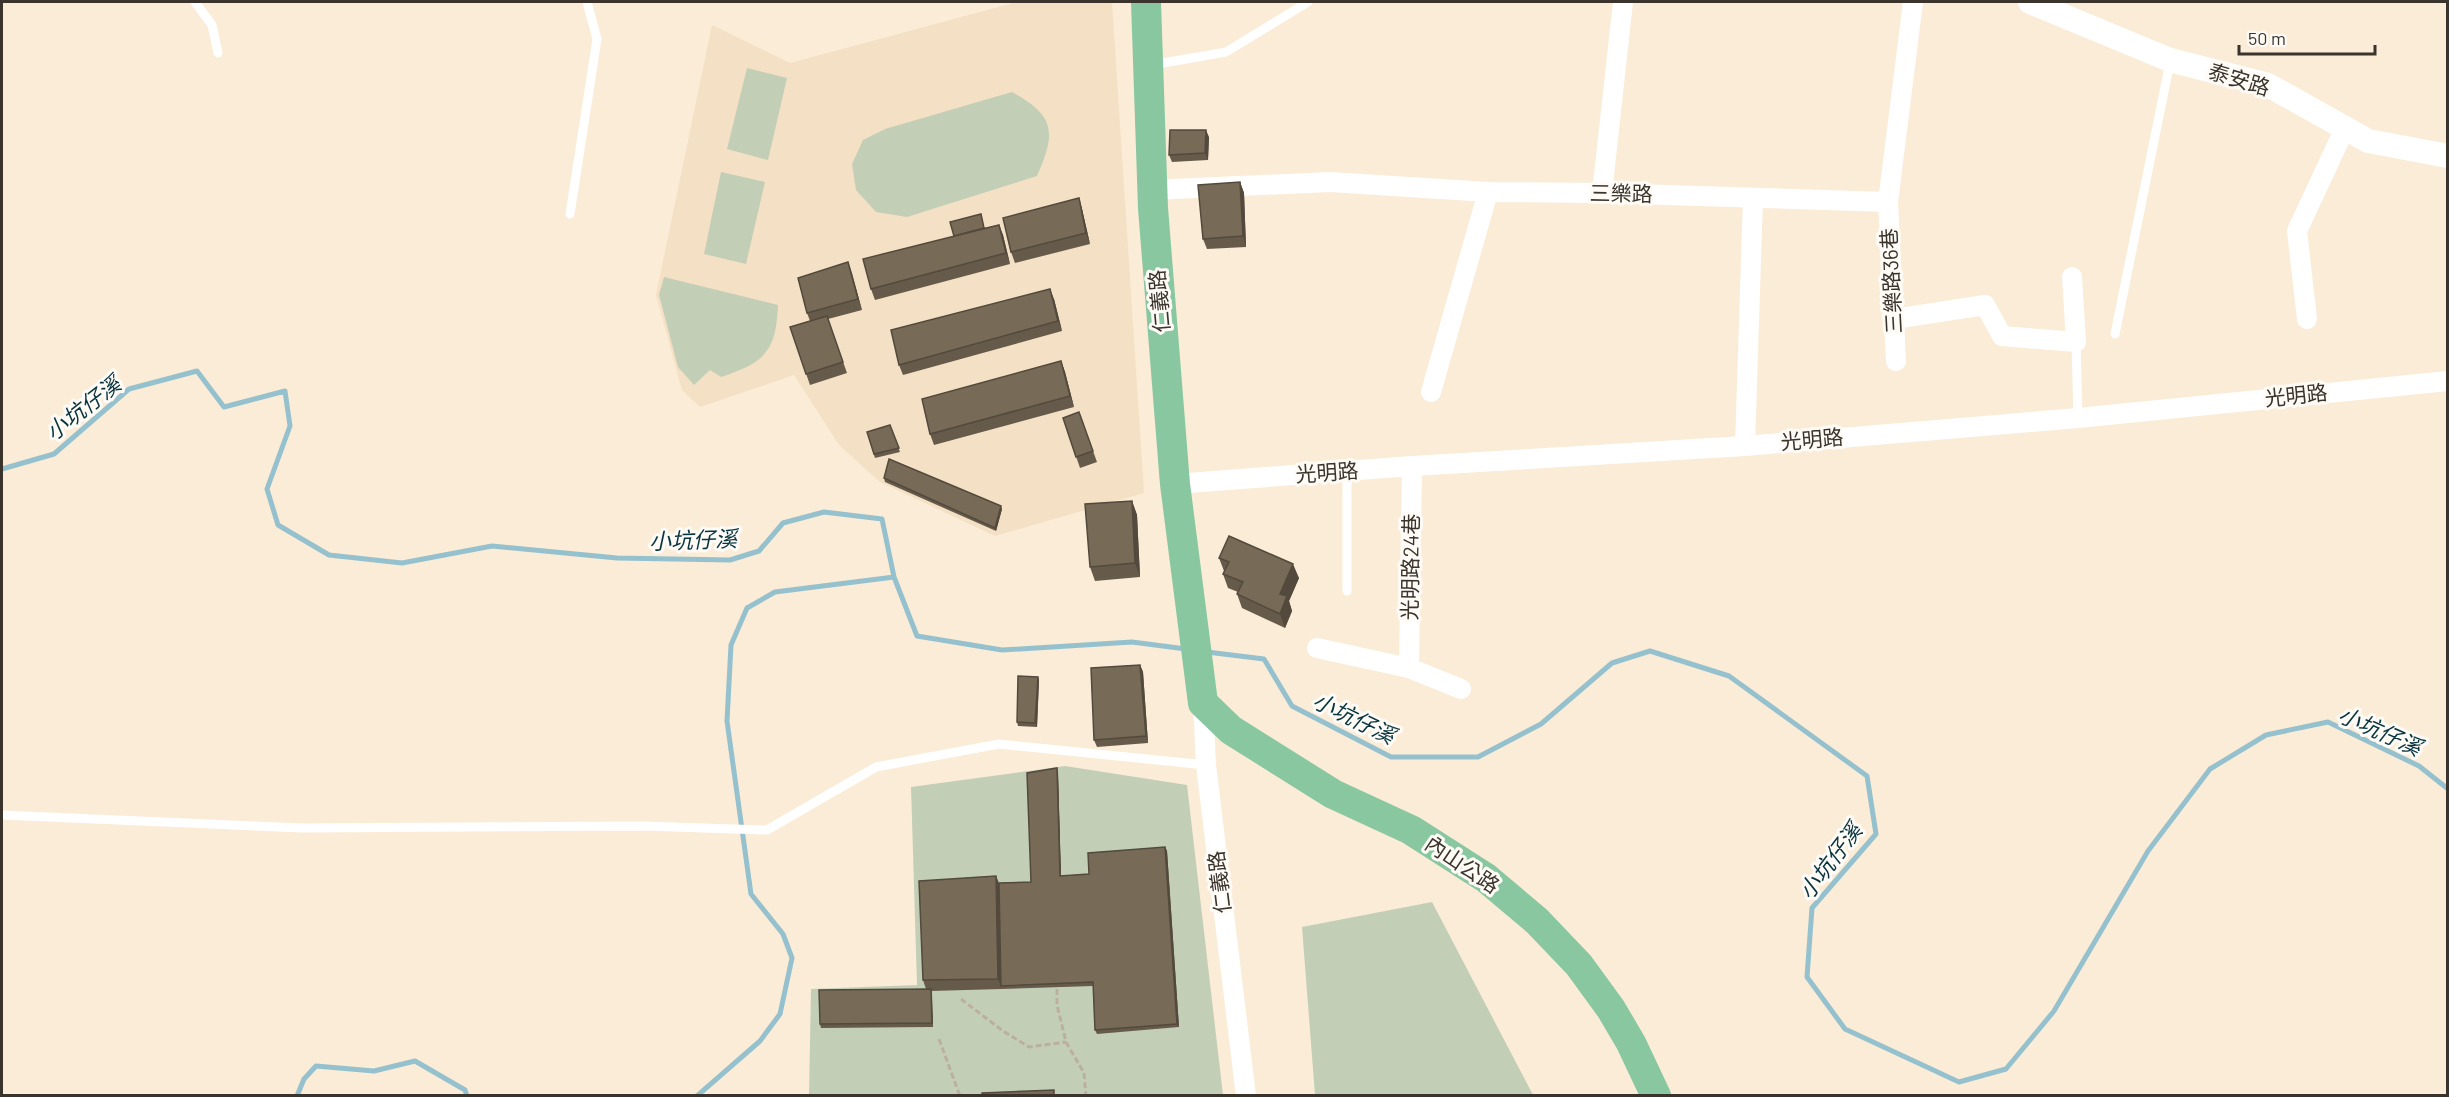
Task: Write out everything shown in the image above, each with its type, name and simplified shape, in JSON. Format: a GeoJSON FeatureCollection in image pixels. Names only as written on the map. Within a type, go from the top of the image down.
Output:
{"type":"FeatureCollection","features":[{"type":"Feature","properties":{"kind":"main road","name":"仁義路"},"geometry":{"type":"LineString","coordinates":[[1146,2],[1151,190],[1175,484],[1203,703]]}},
{"type":"Feature","properties":{"kind":"main road","name":"內山公路"},"geometry":{"type":"LineString","coordinates":[[1203,703],[1231,730],[1284,764],[1333,794],[1411,830],[1486,878],[1537,921],[1579,965],[1611,1009],[1631,1043],[1656,1095]]}},
{"type":"Feature","properties":{"kind":"street"},"geometry":{"type":"LineString","coordinates":[[1602,193],[1623,2]]}},
{"type":"Feature","properties":{"kind":"street"},"geometry":{"type":"LineString","coordinates":[[1888,202],[1913,2]]}},
{"type":"Feature","properties":{"kind":"street","name":"泰安路"},"geometry":{"type":"LineString","coordinates":[[2030,2],[2170,60],[2268,85],[2368,141],[2448,156]]}},
{"type":"Feature","properties":{"kind":"street"},"geometry":{"type":"LineString","coordinates":[[2307,319],[2297,231],[2345,128]]}},
{"type":"Feature","properties":{"kind":"street","name":"三樂路"},"geometry":{"type":"LineString","coordinates":[[1151,190],[1330,182],[1488,192],[1602,193],[1888,202]]}},
{"type":"Feature","properties":{"kind":"street"},"geometry":{"type":"LineString","coordinates":[[1431,392],[1488,192]]}},
{"type":"Feature","properties":{"kind":"street"},"geometry":{"type":"LineString","coordinates":[[1745,446],[1753,198]]}},
{"type":"Feature","properties":{"kind":"street","name":"三樂路36巷"},"geometry":{"type":"LineString","coordinates":[[1888,202],[1896,361]]}},
{"type":"Feature","properties":{"kind":"street"},"geometry":{"type":"LineString","coordinates":[[1894,319],[1985,305],[2002,336],[2076,342],[2072,277]]}},
{"type":"Feature","properties":{"kind":"street","name":"光明路"},"geometry":{"type":"LineString","coordinates":[[1175,484],[1413,466],[1745,446],[2078,418],[2448,381]]}},
{"type":"Feature","properties":{"kind":"street","name":"光明路24巷"},"geometry":{"type":"LineString","coordinates":[[1409,668],[1413,466]]}},
{"type":"Feature","properties":{"kind":"street"},"geometry":{"type":"LineString","coordinates":[[1317,648],[1409,668],[1461,689]]}},
{"type":"Feature","properties":{"kind":"street","name":"仁義路"},"geometry":{"type":"LineString","coordinates":[[1203,703],[1206,765],[1245,1095]]}},
{"type":"Feature","properties":{"kind":"lane"},"geometry":{"type":"LineString","coordinates":[[195,2],[212,25],[218,53]]}},
{"type":"Feature","properties":{"kind":"lane"},"geometry":{"type":"LineString","coordinates":[[570,214],[597,39],[588,2]]}},
{"type":"Feature","properties":{"kind":"lane"},"geometry":{"type":"LineString","coordinates":[[1146,66],[1226,52],[1308,2]]}},
{"type":"Feature","properties":{"kind":"lane"},"geometry":{"type":"LineString","coordinates":[[2115,334],[2170,60]]}},
{"type":"Feature","properties":{"kind":"lane"},"geometry":{"type":"LineString","coordinates":[[2076,342],[2078,418]]}},
{"type":"Feature","properties":{"kind":"lane"},"geometry":{"type":"LineString","coordinates":[[1347,471],[1347,591]]}},
{"type":"Feature","properties":{"kind":"lane"},"geometry":{"type":"LineString","coordinates":[[2,815],[302,828],[643,826],[767,830],[876,767],[999,744],[1206,765]]}},
{"type":"Feature","properties":{"kind":"path"},"geometry":{"type":"LineString","coordinates":[[1057,989],[1057,1005],[1066,1042],[1084,1073],[1086,1095]]}},
{"type":"Feature","properties":{"kind":"path"},"geometry":{"type":"LineString","coordinates":[[961,999],[1003,1031],[1029,1047],[1066,1042]]}},
{"type":"Feature","properties":{"kind":"path"},"geometry":{"type":"LineString","coordinates":[[939,1039],[960,1095]]}},
{"type":"Feature","properties":{"kind":"shaded area"},"geometry":{"type":"Polygon","coordinates":[[[1017,2],[1112,2],[1144,493],[995,536],[880,482],[839,445],[794,375],[700,407],[682,390],[656,295],[712,25],[790,63],[1017,2]]]}},
{"type":"Feature","properties":{"kind":"green space"},"geometry":{"type":"Polygon","coordinates":[[[747,68],[787,78],[768,160],[727,149],[747,68]]]}},
{"type":"Feature","properties":{"kind":"green space"},"geometry":{"type":"Polygon","coordinates":[[[1012,92],[1037,109],[1048,127],[1047,148],[1037,176],[907,217],[876,212],[856,190],[852,164],[863,140],[885,129],[1012,92]]]}},
{"type":"Feature","properties":{"kind":"green space"},"geometry":{"type":"Polygon","coordinates":[[[721,172],[765,182],[746,264],[704,254],[721,172]]]}},
{"type":"Feature","properties":{"kind":"green space"},"geometry":{"type":"Polygon","coordinates":[[[664,277],[778,305],[774,334],[765,353],[748,366],[721,377],[710,370],[694,385],[678,367],[659,295],[664,277]]]}},
{"type":"Feature","properties":{"kind":"green space"},"geometry":{"type":"Polygon","coordinates":[[[1065,766],[1187,785],[1223,1095],[809,1096],[811,989],[917,985],[911,787],[1065,766]]]}},
{"type":"Feature","properties":{"kind":"green space"},"geometry":{"type":"Polygon","coordinates":[[[1432,902],[1533,1095],[1315,1095],[1302,927],[1432,902]]]}},
{"type":"Feature","properties":{"kind":"building"},"geometry":{"type":"Polygon","coordinates":[[[1170,130],[1206,130],[1205,153],[1169,155],[1170,130]]]}},
{"type":"Feature","properties":{"kind":"building"},"geometry":{"type":"Polygon","coordinates":[[[1240,182],[1243,236],[1203,239],[1198,185],[1240,182]]]}},
{"type":"Feature","properties":{"kind":"building"},"geometry":{"type":"Polygon","coordinates":[[[1079,198],[1086,233],[1011,252],[1003,218],[1079,198]]]}},
{"type":"Feature","properties":{"kind":"building"},"geometry":{"type":"Polygon","coordinates":[[[981,214],[984,228],[954,236],[950,222],[981,214]]]}},
{"type":"Feature","properties":{"kind":"building"},"geometry":{"type":"Polygon","coordinates":[[[999,225],[1006,253],[871,289],[863,259],[999,225]]]}},
{"type":"Feature","properties":{"kind":"building"},"geometry":{"type":"Polygon","coordinates":[[[848,262],[858,299],[807,313],[798,278],[848,262]]]}},
{"type":"Feature","properties":{"kind":"building"},"geometry":{"type":"Polygon","coordinates":[[[1050,289],[1058,321],[899,365],[891,330],[1050,289]]]}},
{"type":"Feature","properties":{"kind":"building"},"geometry":{"type":"Polygon","coordinates":[[[827,316],[843,362],[806,374],[790,327],[827,316]]]}},
{"type":"Feature","properties":{"kind":"building"},"geometry":{"type":"Polygon","coordinates":[[[1061,361],[1070,396],[930,434],[922,399],[1061,361]]]}},
{"type":"Feature","properties":{"kind":"building"},"geometry":{"type":"Polygon","coordinates":[[[1079,412],[1093,451],[1076,457],[1063,418],[1079,412]]]}},
{"type":"Feature","properties":{"kind":"building"},"geometry":{"type":"Polygon","coordinates":[[[890,425],[899,448],[874,454],[867,432],[890,425]]]}},
{"type":"Feature","properties":{"kind":"building"},"geometry":{"type":"Polygon","coordinates":[[[889,459],[1001,506],[995,528],[884,478],[889,459]]]}},
{"type":"Feature","properties":{"kind":"building"},"geometry":{"type":"Polygon","coordinates":[[[1132,501],[1135,563],[1090,567],[1085,504],[1132,501]]]}},
{"type":"Feature","properties":{"kind":"building"},"geometry":{"type":"Polygon","coordinates":[[[1229,536],[1293,564],[1280,594],[1287,596],[1280,614],[1237,594],[1243,582],[1223,574],[1229,562],[1219,558],[1229,536]]]}},
{"type":"Feature","properties":{"kind":"building"},"geometry":{"type":"Polygon","coordinates":[[[1140,665],[1146,736],[1094,740],[1091,668],[1140,665]]]}},
{"type":"Feature","properties":{"kind":"building"},"geometry":{"type":"Polygon","coordinates":[[[1018,676],[1038,677],[1035,723],[1017,722],[1018,676]]]}},
{"type":"Feature","properties":{"kind":"building"},"geometry":{"type":"Polygon","coordinates":[[[1057,768],[1060,876],[1089,874],[1088,853],[1165,847],[1177,1024],[1095,1030],[1093,982],[1001,986],[999,883],[1031,882],[1027,773],[1057,768]]]}},
{"type":"Feature","properties":{"kind":"building"},"geometry":{"type":"Polygon","coordinates":[[[996,876],[998,979],[923,980],[919,881],[996,876]]]}},
{"type":"Feature","properties":{"kind":"building"},"geometry":{"type":"Polygon","coordinates":[[[931,989],[932,1023],[820,1024],[819,990],[931,989]]]}},
{"type":"Feature","properties":{"kind":"building"},"geometry":{"type":"Polygon","coordinates":[[[1054,1090],[1054,1095],[982,1095],[982,1093],[1054,1090]]]}},
{"type":"Feature","properties":{"kind":"waterway","name":"小坑仔溪"},"geometry":{"type":"LineString","coordinates":[[2,469],[54,454],[129,389],[197,371],[224,407],[285,391],[290,426],[267,489],[278,525],[329,555],[402,563],[492,546],[617,558],[730,560],[759,551],[783,523],[824,512],[882,519],[894,577],[917,636],[1002,650],[1132,642],[1186,649]]}},
{"type":"Feature","properties":{"kind":"waterway"},"geometry":{"type":"LineString","coordinates":[[697,1096],[760,1041],[780,1014],[792,958],[783,934],[751,894],[727,721],[731,645],[747,608],[775,592],[894,577]]}},
{"type":"Feature","properties":{"kind":"waterway","name":"小坑仔溪"},"geometry":{"type":"LineString","coordinates":[[1207,652],[1264,659],[1292,706],[1391,757],[1478,757],[1541,724],[1612,663],[1650,651],[1729,676],[1867,776],[1876,834],[1812,908],[1807,977],[1845,1029],[1959,1082],[2006,1069],[2054,1011],[2148,851],[2210,769],[2266,735],[2328,722],[2419,766],[2448,789]]}},
{"type":"Feature","properties":{"kind":"waterway"},"geometry":{"type":"LineString","coordinates":[[297,1096],[304,1079],[316,1066],[374,1071],[415,1061],[465,1090],[467,1096]]}}]}
